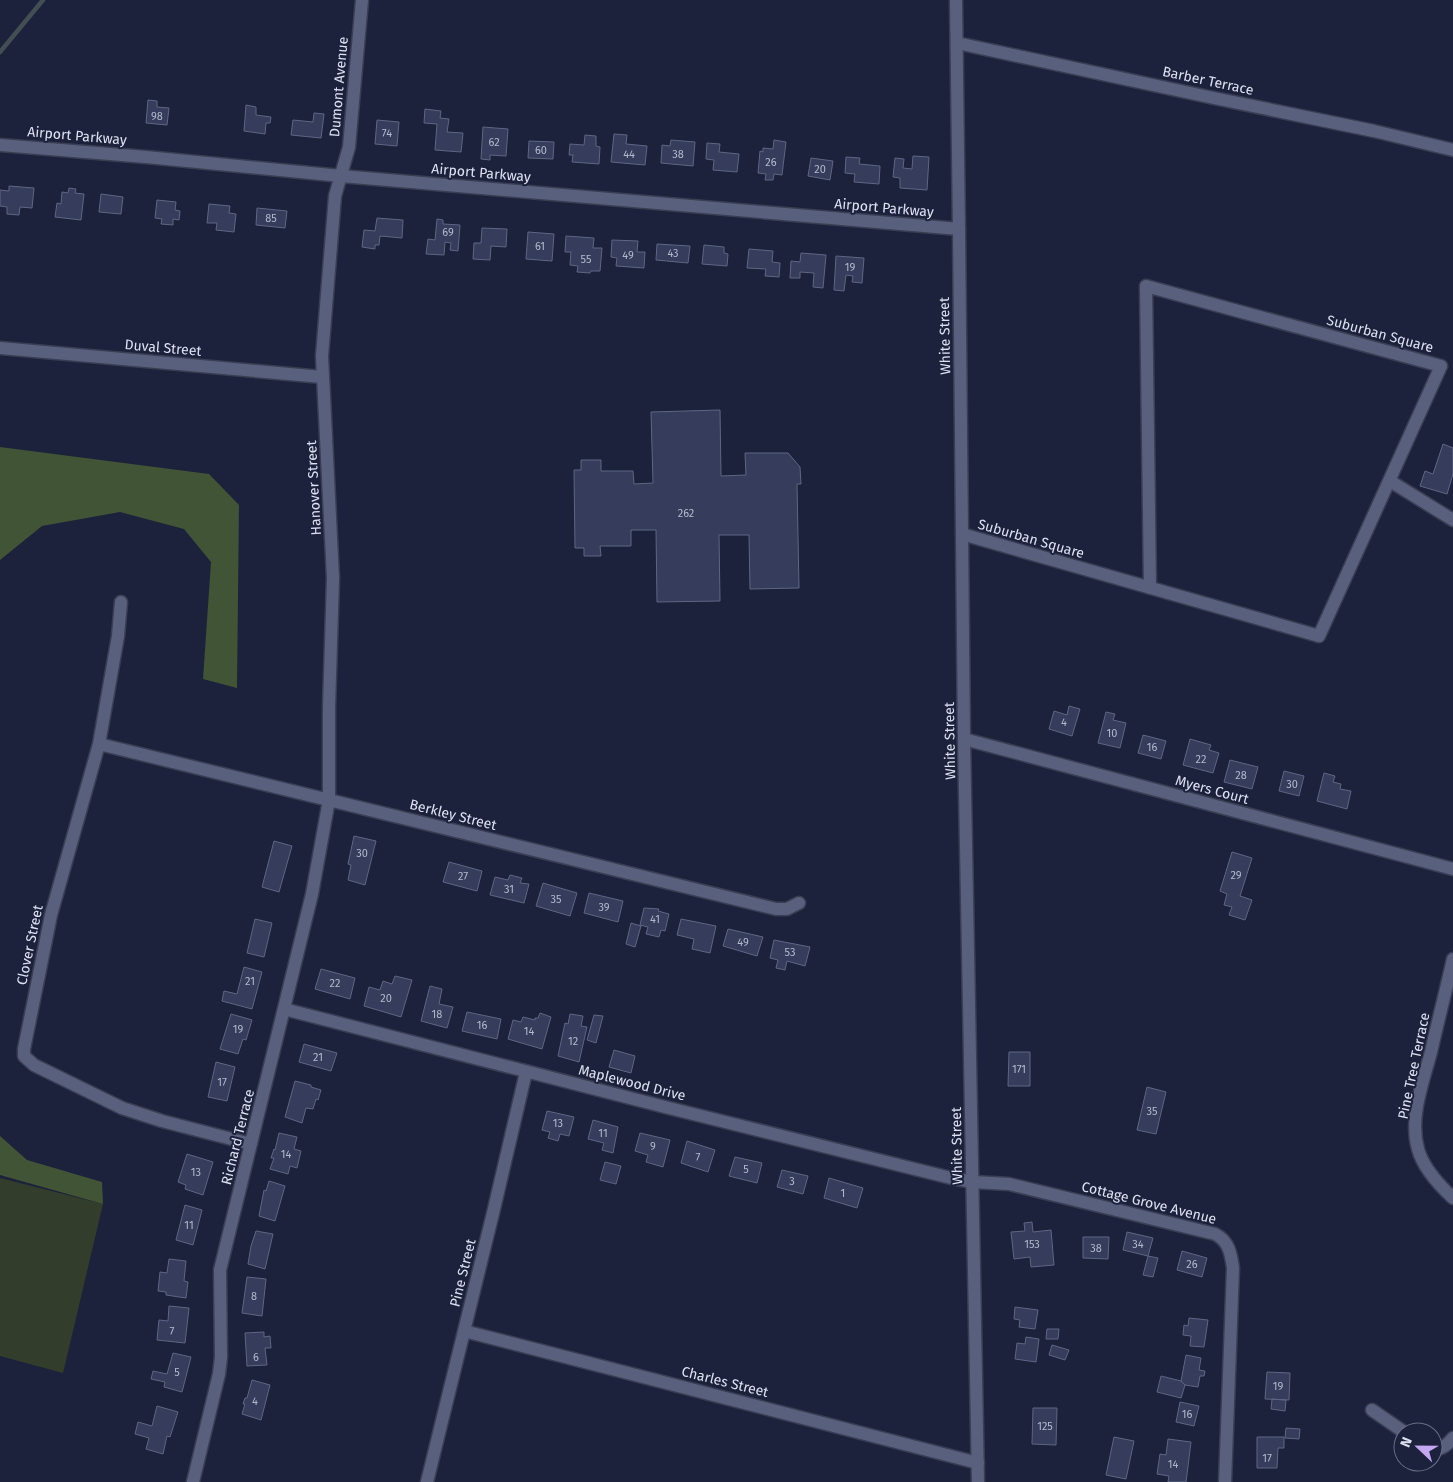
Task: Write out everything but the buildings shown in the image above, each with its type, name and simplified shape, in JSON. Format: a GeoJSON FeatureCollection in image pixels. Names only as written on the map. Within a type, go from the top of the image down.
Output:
{"type":"FeatureCollection","features":[{"type":"Feature","properties":{"kind":"street","name":"Dumont Avenue"},"geometry":{"type":"LineString","coordinates":[[341,176],[348,147],[362,0]]}},
{"type":"Feature","properties":{"kind":"street","name":"White Street"},"geometry":{"type":"LineString","coordinates":[[956,0],[964,739],[978,1482]]}},
{"type":"Feature","properties":{"kind":"street","name":"Barber Terrace"},"geometry":{"type":"LineString","coordinates":[[957,43],[1374,131],[1453,150]]}},
{"type":"Feature","properties":{"kind":"street","name":"Airport Parkway"},"geometry":{"type":"LineString","coordinates":[[0,145],[959,229]]}},
{"type":"Feature","properties":{"kind":"street","name":"Hanover Street"},"geometry":{"type":"LineString","coordinates":[[330,800],[329,707],[333,578],[322,356],[335,196],[341,176]]}},
{"type":"Feature","properties":{"kind":"street","name":"Suburban Square"},"geometry":{"type":"LineString","coordinates":[[962,534],[1150,588],[1319,636],[1441,366],[1146,286],[1150,588]]}},
{"type":"Feature","properties":{"kind":"street","name":"Duval Street"},"geometry":{"type":"LineString","coordinates":[[0,348],[322,377]]}},
{"type":"Feature","properties":{"kind":"street"},"geometry":{"type":"LineString","coordinates":[[1390,481],[1453,520]]}},
{"type":"Feature","properties":{"kind":"street","name":"Clover Street"},"geometry":{"type":"LineString","coordinates":[[121,602],[118,636],[99,744],[51,915],[24,1056],[34,1065],[122,1108],[162,1121],[251,1144]]}},
{"type":"Feature","properties":{"kind":"street","name":"Myers Court"},"geometry":{"type":"LineString","coordinates":[[964,739],[1453,869]]}},
{"type":"Feature","properties":{"kind":"street","name":"Berkley Street"},"geometry":{"type":"LineString","coordinates":[[99,744],[776,909],[787,909],[799,904]]}},
{"type":"Feature","properties":{"kind":"street","name":"Richard Terrace"},"geometry":{"type":"LineString","coordinates":[[193,1482],[219,1374],[220,1270],[312,894],[330,800]]}},
{"type":"Feature","properties":{"kind":"street","name":"Pine Tree Terrace"},"geometry":{"type":"LineString","coordinates":[[1453,959],[1417,1110],[1416,1137],[1418,1149],[1430,1172],[1453,1198]]}},
{"type":"Feature","properties":{"kind":"street","name":"Maplewood Drive"},"geometry":{"type":"LineString","coordinates":[[284,1008],[526,1072],[891,1164],[972,1182]]}},
{"type":"Feature","properties":{"kind":"street","name":"Pine Street"},"geometry":{"type":"LineString","coordinates":[[427,1482],[526,1072]]}},
{"type":"Feature","properties":{"kind":"street","name":"Cottage Grove Avenue"},"geometry":{"type":"LineString","coordinates":[[972,1182],[1010,1184],[1208,1231],[1225,1241],[1231,1254],[1233,1268],[1226,1482]]}},
{"type":"Feature","properties":{"kind":"street","name":"Charles Street"},"geometry":{"type":"LineString","coordinates":[[464,1331],[978,1463]]}},
{"type":"Feature","properties":{"kind":"street"},"geometry":{"type":"LineString","coordinates":[[1372,1410],[1393,1424]]}},
{"type":"Feature","properties":{"kind":"street"},"geometry":{"type":"LineString","coordinates":[[1443,1448],[1453,1438]]}},
{"type":"Feature","properties":{"kind":"green space"},"geometry":{"type":"Polygon","coordinates":[[[0,447],[209,474],[239,505],[237,688],[203,679],[211,562],[184,529],[120,512],[42,526],[0,560],[0,447]]]}},
{"type":"Feature","properties":{"kind":"green space"},"geometry":{"type":"Polygon","coordinates":[[[0,1136],[27,1160],[102,1182],[103,1204],[0,1175],[0,1136]]]}},
{"type":"Feature","properties":{"kind":"green space"},"geometry":{"type":"Polygon","coordinates":[[[0,1178],[103,1204],[63,1373],[0,1356],[0,1178]]]}},
{"type":"Feature","properties":{"kind":"waterway"},"geometry":{"type":"LineString","coordinates":[[0,52],[43,0]]}}]}
